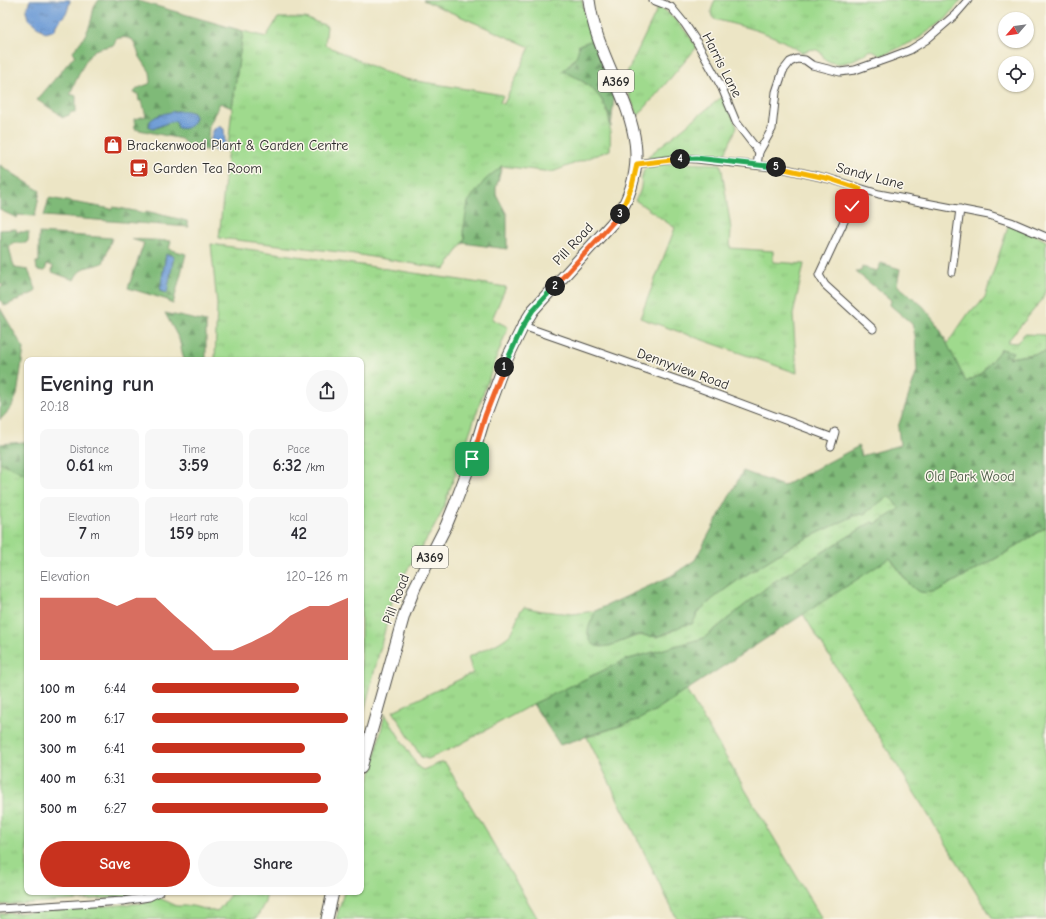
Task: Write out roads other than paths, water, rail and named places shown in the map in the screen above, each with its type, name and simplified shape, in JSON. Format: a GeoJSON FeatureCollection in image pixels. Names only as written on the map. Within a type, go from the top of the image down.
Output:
{"type":"FeatureCollection","features":[{"type":"Feature","properties":{"kind":"main road","name":"Pill Road"},"geometry":{"type":"LineString","coordinates":[[364,757],[404,615],[415,587],[446,526],[472,459],[489,404],[504,365],[523,326],[533,310],[616,219],[623,209],[631,191],[637,164],[634,131],[629,114],[598,38],[591,14],[589,0]]}},
{"type":"Feature","properties":{"kind":"main road"},"geometry":{"type":"LineString","coordinates":[[328,919],[332,895]]}},
{"type":"Feature","properties":{"kind":"street","name":"Harris Lane"},"geometry":{"type":"LineString","coordinates":[[654,0],[671,7],[685,24],[722,88],[736,122],[759,152]]}},
{"type":"Feature","properties":{"kind":"street"},"geometry":{"type":"LineString","coordinates":[[757,165],[759,152],[772,129],[776,92],[783,72],[790,62],[796,59],[804,60],[812,65],[840,72],[854,70],[889,58],[910,50],[926,40],[955,15],[968,0]]}},
{"type":"Feature","properties":{"kind":"street","name":"Sandy Lane"},"geometry":{"type":"LineString","coordinates":[[637,164],[681,158],[696,158],[781,168],[830,179],[860,189],[927,204],[960,209],[1011,222],[1046,237]]}},
{"type":"Feature","properties":{"kind":"street"},"geometry":{"type":"LineString","coordinates":[[860,189],[819,275],[825,285],[873,329]]}},
{"type":"Feature","properties":{"kind":"street"},"geometry":{"type":"LineString","coordinates":[[952,272],[960,209]]}},
{"type":"Feature","properties":{"kind":"street"},"geometry":{"type":"LineString","coordinates":[[1039,233],[1046,228]]}},
{"type":"Feature","properties":{"kind":"street","name":"Dennyview Road"},"geometry":{"type":"LineString","coordinates":[[523,326],[686,383],[833,439]]}},
{"type":"Feature","properties":{"kind":"street"},"geometry":{"type":"LineString","coordinates":[[0,909],[123,901],[153,895]]}},
{"type":"Feature","properties":{"kind":"water"},"geometry":{"type":"Polygon","coordinates":[[[30,0],[70,1],[67,12],[56,25],[55,30],[46,33],[28,19],[26,11],[30,0]]]}},
{"type":"Feature","properties":{"kind":"water"},"geometry":{"type":"Polygon","coordinates":[[[176,111],[187,111],[193,113],[195,117],[189,127],[178,128],[176,122],[174,121],[153,129],[149,127],[150,121],[156,117],[176,111]]]}},
{"type":"Feature","properties":{"kind":"water"},"geometry":{"type":"Polygon","coordinates":[[[217,126],[224,129],[225,146],[223,150],[215,151],[211,148],[211,139],[212,133],[217,126]]]}},
{"type":"Feature","properties":{"kind":"water"},"geometry":{"type":"Polygon","coordinates":[[[166,254],[174,256],[167,293],[160,291],[166,254]]]}},
{"type":"Feature","properties":{"kind":"place","name":"Brackenwood Plant & Garden Centre"},"geometry":{"type":"Point","coordinates":[113,145]}},
{"type":"Feature","properties":{"kind":"place","name":"Garden Tea Room"},"geometry":{"type":"Point","coordinates":[139,168]}},
{"type":"Feature","properties":{"kind":"park label","name":"Old Park Wood"},"geometry":{"type":"Point","coordinates":[970,476]}}]}
